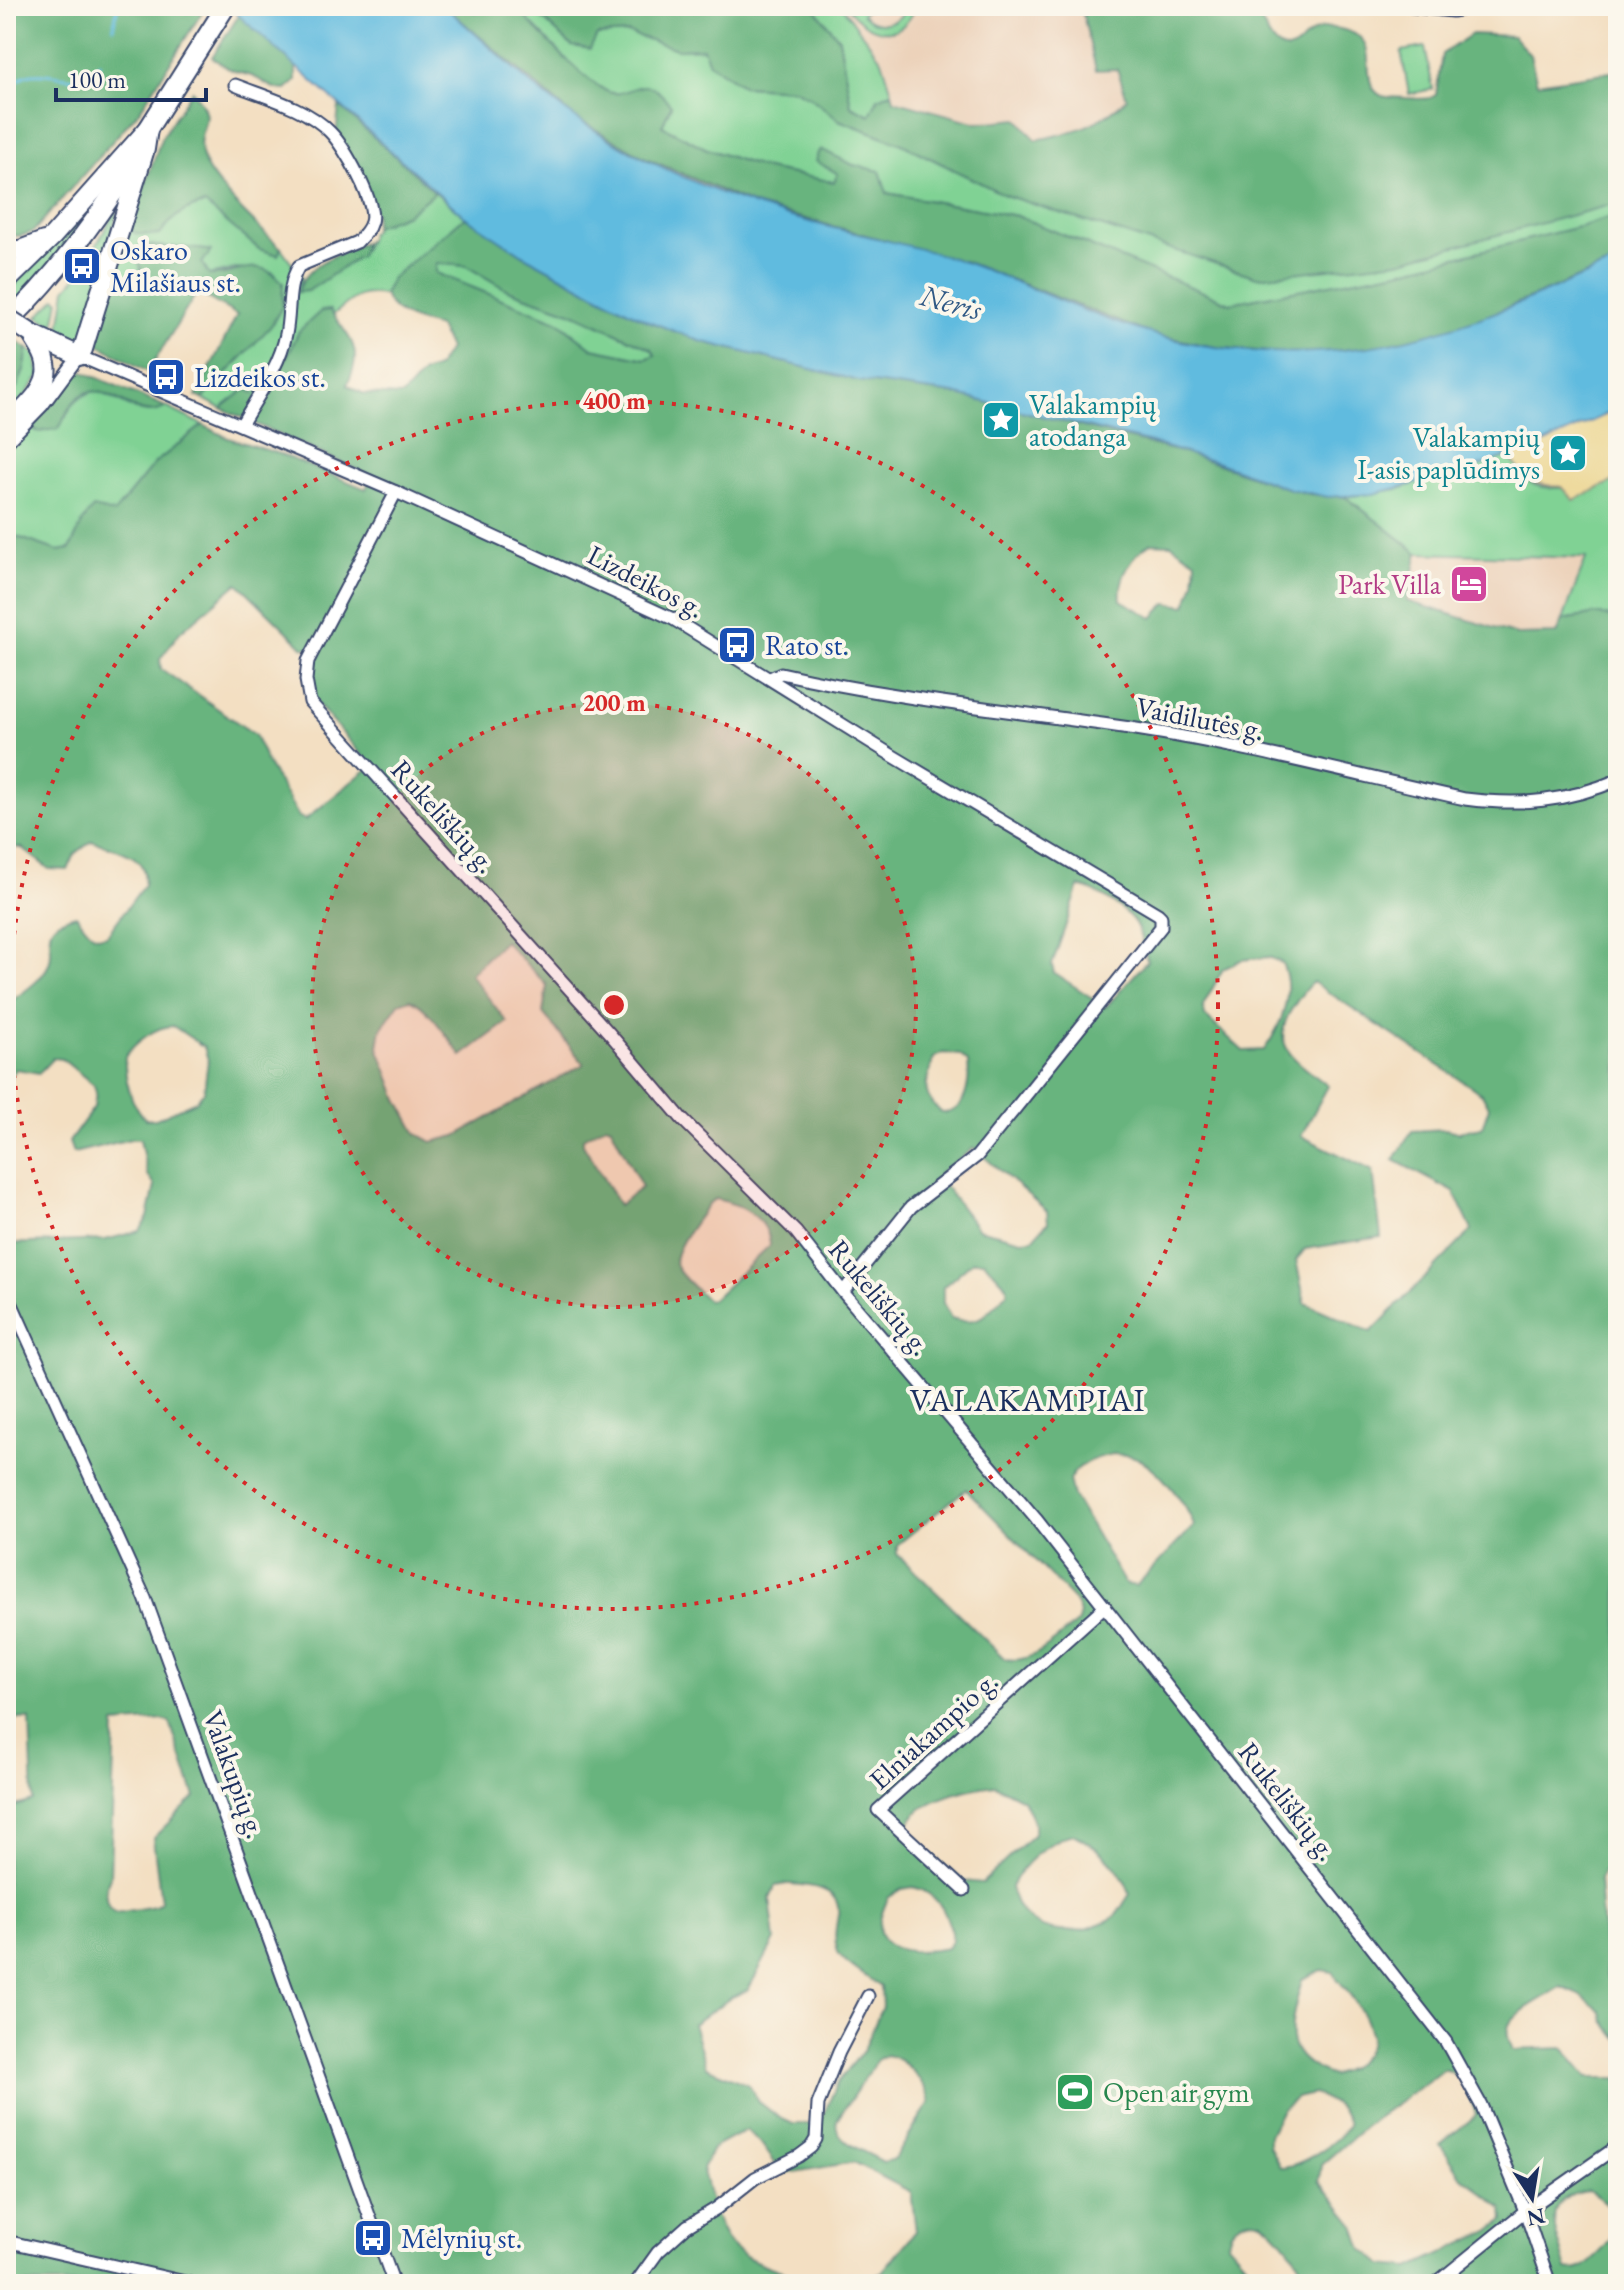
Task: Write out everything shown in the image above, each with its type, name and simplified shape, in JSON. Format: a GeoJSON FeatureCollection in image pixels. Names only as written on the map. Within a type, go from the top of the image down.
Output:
{"type":"FeatureCollection","features":[{"type":"Feature","properties":{"kind":"main road"},"geometry":{"type":"LineString","coordinates":[[6,324],[74,250],[137,156],[148,129],[226,6]]}},
{"type":"Feature","properties":{"kind":"main road"},"geometry":{"type":"LineString","coordinates":[[6,282],[53,236],[148,129]]}},
{"type":"Feature","properties":{"kind":"main road"},"geometry":{"type":"LineString","coordinates":[[6,317],[32,334],[79,356],[145,149],[148,129]]}},
{"type":"Feature","properties":{"kind":"main road"},"geometry":{"type":"LineString","coordinates":[[6,250],[20,250],[53,236]]}},
{"type":"Feature","properties":{"kind":"main road"},"geometry":{"type":"LineString","coordinates":[[6,437],[46,377],[47,365],[32,334]]}},
{"type":"Feature","properties":{"kind":"street"},"geometry":{"type":"LineString","coordinates":[[1405,6],[1452,11],[1485,6]]}},
{"type":"Feature","properties":{"kind":"street"},"geometry":{"type":"LineString","coordinates":[[235,85],[292,108],[331,132],[367,193],[373,219],[357,242],[299,266],[294,275],[286,336],[277,362],[241,425]]}},
{"type":"Feature","properties":{"kind":"street"},"geometry":{"type":"LineString","coordinates":[[6,437],[42,406],[79,356]]}},
{"type":"Feature","properties":{"kind":"street","name":"Lizdeikos g."},"geometry":{"type":"LineString","coordinates":[[79,356],[396,492],[673,619],[1161,917],[1161,927],[977,1156],[911,1207],[843,1292]]}},
{"type":"Feature","properties":{"kind":"street","name":"Rukeliškių g."},"geometry":{"type":"LineString","coordinates":[[396,492],[308,661],[306,680],[310,702],[329,727],[610,1034],[682,1119],[796,1232],[1105,1606],[1446,2042],[1481,2105],[1525,2211],[1550,2284]]}},
{"type":"Feature","properties":{"kind":"street","name":"Vaidilutės g."},"geometry":{"type":"LineString","coordinates":[[770,678],[781,673],[921,698],[1137,729],[1465,799],[1540,801],[1575,795],[1618,780]]}},
{"type":"Feature","properties":{"kind":"street","name":"Valakupių g."},"geometry":{"type":"LineString","coordinates":[[6,1291],[145,1598],[394,2284]]}},
{"type":"Feature","properties":{"kind":"street","name":"Elniakampio g."},"geometry":{"type":"LineString","coordinates":[[964,1890],[878,1810],[1105,1606]]}},
{"type":"Feature","properties":{"kind":"street"},"geometry":{"type":"LineString","coordinates":[[635,2284],[658,2252],[687,2226],[717,2208],[755,2178],[811,2147],[816,2139],[819,2102],[839,2052],[868,1996]]}},
{"type":"Feature","properties":{"kind":"street"},"geometry":{"type":"LineString","coordinates":[[1435,2284],[1525,2211],[1618,2146]]}},
{"type":"Feature","properties":{"kind":"street"},"geometry":{"type":"LineString","coordinates":[[6,2241],[194,2284]]}},
{"type":"Feature","properties":{"kind":"shaded area"},"geometry":{"type":"Polygon","coordinates":[[[841,6],[1081,6],[1117,69],[1127,97],[1111,114],[1079,131],[1036,140],[1018,120],[977,123],[894,100],[882,60],[841,6]]]}},
{"type":"Feature","properties":{"kind":"shaded area"},"geometry":{"type":"Polygon","coordinates":[[[1418,553],[1586,558],[1558,634],[1516,635],[1407,601],[1418,553]]]}},
{"type":"Feature","properties":{"kind":"green space"},"geometry":{"type":"Polygon","coordinates":[[[6,6],[206,6],[140,110],[33,232],[20,236],[6,235],[6,6]]]}},
{"type":"Feature","properties":{"kind":"green space"},"geometry":{"type":"Polygon","coordinates":[[[444,6],[470,6],[476,13],[484,6],[514,6],[571,63],[606,91],[618,93],[647,86],[658,91],[671,105],[662,126],[707,149],[766,169],[834,182],[838,174],[816,161],[818,152],[823,150],[853,165],[880,171],[887,193],[1017,216],[1230,303],[1399,271],[1618,215],[1618,261],[1468,324],[1374,347],[1278,353],[1215,347],[1151,334],[966,262],[754,205],[646,158],[574,117],[444,6]]]}},
{"type":"Feature","properties":{"kind":"green space"},"geometry":{"type":"Polygon","coordinates":[[[514,6],[529,6],[572,46],[597,35],[629,33],[677,49],[703,48],[719,70],[744,86],[794,89],[810,97],[839,120],[900,143],[1005,195],[1257,277],[1618,203],[1618,215],[1399,271],[1230,303],[1017,216],[886,193],[880,171],[853,165],[823,151],[838,174],[834,182],[766,169],[707,149],[662,126],[671,105],[659,93],[642,87],[616,95],[606,91],[571,63],[514,6]]]}},
{"type":"Feature","properties":{"kind":"green space"},"geometry":{"type":"Polygon","coordinates":[[[529,6],[813,6],[839,39],[851,106],[870,115],[878,98],[892,92],[894,100],[977,123],[1018,119],[1036,140],[1096,121],[1127,98],[1117,69],[1096,70],[1081,6],[1254,6],[1275,44],[1287,49],[1298,45],[1317,30],[1343,30],[1364,41],[1371,84],[1382,96],[1391,97],[1426,99],[1436,95],[1442,54],[1472,34],[1513,36],[1530,55],[1537,83],[1618,71],[1618,203],[1399,261],[1257,277],[1005,195],[900,143],[839,120],[810,97],[794,89],[744,86],[709,63],[703,48],[677,49],[629,33],[597,35],[590,49],[572,46],[529,6]]]}},
{"type":"Feature","properties":{"kind":"green space"},"geometry":{"type":"Polygon","coordinates":[[[813,6],[841,6],[882,60],[892,92],[878,98],[870,116],[851,106],[839,39],[813,6]]]}},
{"type":"Feature","properties":{"kind":"green space"},"geometry":{"type":"Polygon","coordinates":[[[846,6],[871,6],[862,14],[875,22],[887,23],[899,17],[908,6],[916,6],[901,27],[883,31],[864,23],[846,6]]]}},
{"type":"Feature","properties":{"kind":"green space"},"geometry":{"type":"Polygon","coordinates":[[[239,15],[296,65],[296,81],[286,90],[233,70],[212,57],[239,15]]]}},
{"type":"Feature","properties":{"kind":"green space"},"geometry":{"type":"Polygon","coordinates":[[[1425,47],[1433,89],[1409,94],[1401,51],[1425,47]]]}},
{"type":"Feature","properties":{"kind":"green space"},"geometry":{"type":"Polygon","coordinates":[[[192,90],[205,109],[200,143],[205,164],[235,203],[281,248],[278,255],[259,249],[205,204],[179,214],[160,235],[137,234],[129,229],[162,137],[192,90]]]}},
{"type":"Feature","properties":{"kind":"green space"},"geometry":{"type":"Polygon","coordinates":[[[339,106],[435,192],[407,214],[374,227],[375,214],[336,135],[339,106]]]}},
{"type":"Feature","properties":{"kind":"green space"},"geometry":{"type":"Polygon","coordinates":[[[435,192],[465,217],[392,278],[384,295],[367,294],[356,298],[333,315],[330,310],[299,331],[263,398],[246,389],[223,409],[203,399],[282,307],[283,283],[273,272],[235,269],[209,275],[202,263],[210,251],[143,244],[140,275],[129,282],[113,276],[129,229],[160,235],[179,214],[206,204],[259,249],[278,254],[281,248],[302,277],[298,291],[360,256],[374,227],[407,214],[435,192]]]}},
{"type":"Feature","properties":{"kind":"green space"},"geometry":{"type":"Polygon","coordinates":[[[120,202],[83,341],[62,333],[60,328],[66,289],[82,271],[120,202]]]}},
{"type":"Feature","properties":{"kind":"green space"},"geometry":{"type":"Polygon","coordinates":[[[91,207],[94,210],[19,303],[6,296],[6,291],[91,207]]]}},
{"type":"Feature","properties":{"kind":"green space"},"geometry":{"type":"Polygon","coordinates":[[[465,217],[526,257],[593,293],[646,320],[700,341],[859,381],[954,394],[1189,454],[1309,494],[1346,497],[1418,553],[1407,601],[1517,635],[1557,634],[1563,620],[1597,614],[1618,619],[1618,1838],[1599,1879],[1606,1974],[1618,1991],[1618,2038],[1604,2021],[1602,2012],[1580,1995],[1561,1987],[1517,2015],[1509,2025],[1508,2038],[1513,2050],[1563,2048],[1588,2078],[1618,2078],[1618,2284],[1300,2284],[1302,2272],[1291,2251],[1270,2228],[1254,2219],[1235,2227],[1228,2243],[1264,2284],[855,2284],[882,2272],[916,2231],[911,2192],[854,2162],[783,2174],[760,2142],[746,2130],[713,2148],[702,2168],[724,2236],[748,2257],[821,2284],[6,2284],[6,1809],[33,1801],[30,1719],[6,1718],[6,1244],[105,1240],[140,1231],[148,1217],[155,1186],[147,1174],[140,1139],[73,1153],[69,1142],[94,1107],[96,1092],[94,1085],[62,1059],[53,1058],[39,1073],[16,1069],[6,1084],[6,994],[13,1000],[42,975],[51,956],[51,930],[63,919],[76,915],[92,934],[107,935],[144,885],[144,874],[142,866],[129,854],[92,841],[75,854],[68,870],[49,869],[22,848],[6,846],[6,533],[58,551],[70,549],[93,508],[114,513],[155,463],[203,425],[228,438],[280,454],[366,489],[371,476],[223,409],[246,389],[263,397],[299,331],[321,311],[330,310],[349,337],[355,353],[347,385],[364,394],[402,396],[423,373],[437,368],[449,349],[439,327],[407,317],[388,302],[384,295],[392,278],[465,217]],[[436,263],[436,273],[557,321],[592,348],[646,359],[655,355],[652,349],[573,313],[508,290],[466,266],[436,263]],[[1151,543],[1138,553],[1122,583],[1121,600],[1153,618],[1166,603],[1186,606],[1194,582],[1196,561],[1171,544],[1151,543]],[[238,583],[180,632],[160,659],[161,669],[255,735],[266,761],[299,817],[305,820],[371,766],[314,700],[313,672],[320,651],[303,647],[238,583]],[[1079,887],[1052,965],[1054,973],[1106,1007],[1147,961],[1140,933],[1132,919],[1102,896],[1079,887]],[[504,941],[470,974],[507,1022],[462,1056],[432,1017],[410,999],[399,1003],[381,1029],[378,1047],[398,1099],[417,1134],[432,1142],[456,1136],[584,1064],[543,1013],[547,985],[504,941]],[[1269,957],[1241,960],[1223,969],[1203,1006],[1205,1016],[1243,1051],[1264,1050],[1285,1008],[1287,985],[1282,963],[1269,957]],[[1313,982],[1302,993],[1286,1021],[1283,1033],[1285,1043],[1297,1061],[1328,1086],[1301,1136],[1373,1171],[1381,1237],[1305,1249],[1296,1260],[1305,1303],[1371,1332],[1472,1230],[1454,1192],[1394,1160],[1412,1131],[1445,1129],[1458,1132],[1482,1127],[1489,1107],[1482,1094],[1313,982]],[[173,1026],[153,1032],[125,1057],[130,1091],[136,1108],[146,1119],[156,1119],[196,1101],[204,1091],[208,1060],[204,1047],[173,1026]],[[943,1053],[934,1058],[927,1082],[930,1100],[942,1113],[950,1112],[957,1108],[965,1095],[968,1062],[960,1055],[943,1053]],[[606,1125],[583,1138],[583,1144],[619,1205],[642,1187],[611,1127],[606,1125]],[[974,1148],[940,1173],[939,1179],[978,1229],[1022,1240],[1033,1239],[1048,1222],[1047,1211],[974,1148]],[[715,1199],[708,1204],[681,1243],[676,1266],[707,1300],[713,1299],[770,1245],[764,1227],[752,1214],[734,1204],[715,1199]],[[973,1261],[943,1287],[943,1303],[951,1318],[969,1321],[983,1316],[1007,1292],[1007,1286],[984,1261],[973,1261]],[[1112,1454],[1077,1469],[1069,1480],[1073,1496],[1125,1584],[1136,1586],[1194,1526],[1169,1485],[1150,1466],[1129,1455],[1112,1454]],[[966,1489],[897,1545],[897,1554],[1005,1659],[1016,1660],[1044,1649],[1078,1622],[1080,1613],[1075,1601],[966,1489]],[[163,1720],[115,1724],[110,1877],[107,1902],[116,1913],[155,1906],[161,1902],[153,1838],[195,1797],[170,1723],[163,1720]],[[995,1785],[954,1794],[925,1806],[915,1815],[909,1826],[910,1838],[964,1881],[982,1883],[1034,1834],[1034,1823],[1023,1799],[995,1785]],[[1073,1834],[1055,1841],[1021,1870],[1011,1887],[1022,1913],[1044,1928],[1071,1931],[1104,1922],[1116,1915],[1130,1894],[1121,1875],[1108,1859],[1073,1834]],[[804,1885],[775,1886],[770,1899],[775,1940],[748,1990],[732,1997],[693,2024],[706,2067],[749,2085],[758,2101],[778,2117],[793,2124],[814,2124],[822,2118],[838,2082],[864,2050],[882,2007],[881,1987],[850,1965],[838,1952],[835,1938],[838,1905],[829,1893],[804,1885]],[[913,1887],[902,1889],[888,1898],[880,1921],[885,1942],[901,1949],[931,1951],[947,1948],[952,1941],[942,1907],[930,1895],[913,1887]],[[1322,1970],[1302,1979],[1292,2024],[1295,2048],[1302,2058],[1314,2068],[1332,2076],[1353,2066],[1365,2054],[1370,2042],[1369,2028],[1363,2015],[1332,1972],[1322,1970]],[[886,2055],[877,2060],[837,2120],[837,2127],[845,2140],[860,2150],[883,2162],[895,2159],[930,2102],[928,2095],[908,2066],[886,2055]],[[1445,2069],[1369,2123],[1321,2165],[1319,2181],[1355,2226],[1363,2249],[1384,2265],[1410,2268],[1490,2231],[1504,2220],[1503,2209],[1462,2177],[1440,2144],[1477,2115],[1461,2078],[1445,2069]],[[1314,2094],[1296,2098],[1282,2109],[1269,2135],[1269,2146],[1280,2167],[1289,2166],[1318,2152],[1348,2125],[1336,2105],[1320,2096],[1314,2094]],[[1588,2191],[1561,2202],[1554,2220],[1567,2269],[1572,2270],[1589,2263],[1604,2248],[1615,2222],[1607,2206],[1588,2191]]]}},
{"type":"Feature","properties":{"kind":"green space"},"geometry":{"type":"Polygon","coordinates":[[[365,242],[360,256],[308,291],[298,292],[308,273],[316,266],[365,242]]]}},
{"type":"Feature","properties":{"kind":"green space"},"geometry":{"type":"Polygon","coordinates":[[[143,244],[211,251],[202,263],[209,275],[255,267],[273,274],[283,283],[282,307],[271,326],[203,399],[196,396],[237,315],[197,292],[148,372],[96,343],[113,276],[129,282],[140,275],[141,268],[135,251],[143,244]]]}},
{"type":"Feature","properties":{"kind":"green space"},"geometry":{"type":"Polygon","coordinates":[[[436,263],[466,266],[508,290],[573,313],[652,349],[655,355],[646,359],[592,348],[557,321],[436,273],[436,263]]]}},
{"type":"Feature","properties":{"kind":"green space"},"geometry":{"type":"Polygon","coordinates":[[[56,298],[59,300],[54,326],[38,316],[56,298]]]}},
{"type":"Feature","properties":{"kind":"green space"},"geometry":{"type":"Polygon","coordinates":[[[13,340],[27,348],[27,355],[18,384],[6,403],[6,346],[13,340]]]}},
{"type":"Feature","properties":{"kind":"green space"},"geometry":{"type":"Polygon","coordinates":[[[27,348],[35,354],[40,375],[6,416],[6,403],[21,377],[27,348]]]}},
{"type":"Feature","properties":{"kind":"green space"},"geometry":{"type":"Polygon","coordinates":[[[78,372],[166,407],[154,412],[141,410],[93,392],[82,395],[71,406],[59,428],[40,432],[30,428],[78,372]]]}},
{"type":"Feature","properties":{"kind":"green space"},"geometry":{"type":"Polygon","coordinates":[[[94,391],[148,412],[166,407],[203,425],[155,463],[114,513],[83,521],[70,549],[58,551],[6,533],[6,452],[30,428],[40,432],[66,417],[77,401],[94,391]]]}},
{"type":"Feature","properties":{"kind":"green space"},"geometry":{"type":"Polygon","coordinates":[[[1509,456],[1527,480],[1543,487],[1577,487],[1618,479],[1618,619],[1597,614],[1563,620],[1586,558],[1418,553],[1346,497],[1398,489],[1509,456]]]}},
{"type":"Feature","properties":{"kind":"sand","name":"Valakampių I-asis paplūdimys"},"geometry":{"type":"Polygon","coordinates":[[[1618,409],[1618,479],[1574,500],[1562,487],[1542,485],[1531,480],[1509,456],[1618,409]]]}},
{"type":"Feature","properties":{"kind":"water","name":"Neris"},"geometry":{"type":"Polygon","coordinates":[[[228,6],[444,6],[559,106],[622,146],[700,185],[801,220],[941,255],[1118,323],[1190,343],[1289,353],[1355,349],[1394,342],[1470,322],[1618,261],[1618,409],[1545,443],[1462,472],[1373,494],[1328,497],[1290,489],[1155,444],[954,394],[859,381],[700,341],[646,320],[593,293],[526,257],[465,217],[228,6]]]}},
{"type":"Feature","properties":{"kind":"waterway"},"geometry":{"type":"LineString","coordinates":[[113,28],[118,6]]}},
{"type":"Feature","properties":{"kind":"waterway"},"geometry":{"type":"LineString","coordinates":[[6,90],[27,75],[76,78],[93,72],[100,63]]}},
{"type":"Feature","properties":{"kind":"place","name":"Oskaro Milašiaus st."},"geometry":{"type":"Point","coordinates":[82,266]}},
{"type":"Feature","properties":{"kind":"place","name":"Lizdeikos st."},"geometry":{"type":"Point","coordinates":[166,377]}},
{"type":"Feature","properties":{"kind":"place","name":"Valakampių atodanga"},"geometry":{"type":"Point","coordinates":[1001,420]}},
{"type":"Feature","properties":{"kind":"place","name":"Valakampių I-asis paplūdimys"},"geometry":{"type":"Point","coordinates":[1568,453]}},
{"type":"Feature","properties":{"kind":"place","name":"Park Villa"},"geometry":{"type":"Point","coordinates":[1469,584]}},
{"type":"Feature","properties":{"kind":"place","name":"Rato st."},"geometry":{"type":"Point","coordinates":[737,645]}},
{"type":"Feature","properties":{"kind":"place","name":"Open air gym"},"geometry":{"type":"Point","coordinates":[1075,2092]}},
{"type":"Feature","properties":{"kind":"place","name":"Mėlynių st."},"geometry":{"type":"Point","coordinates":[373,2238]}},
{"type":"Feature","properties":{"kind":"district","name":"VALAKAMPIAI"},"geometry":{"type":"Point","coordinates":[1028,1400]}}]}
